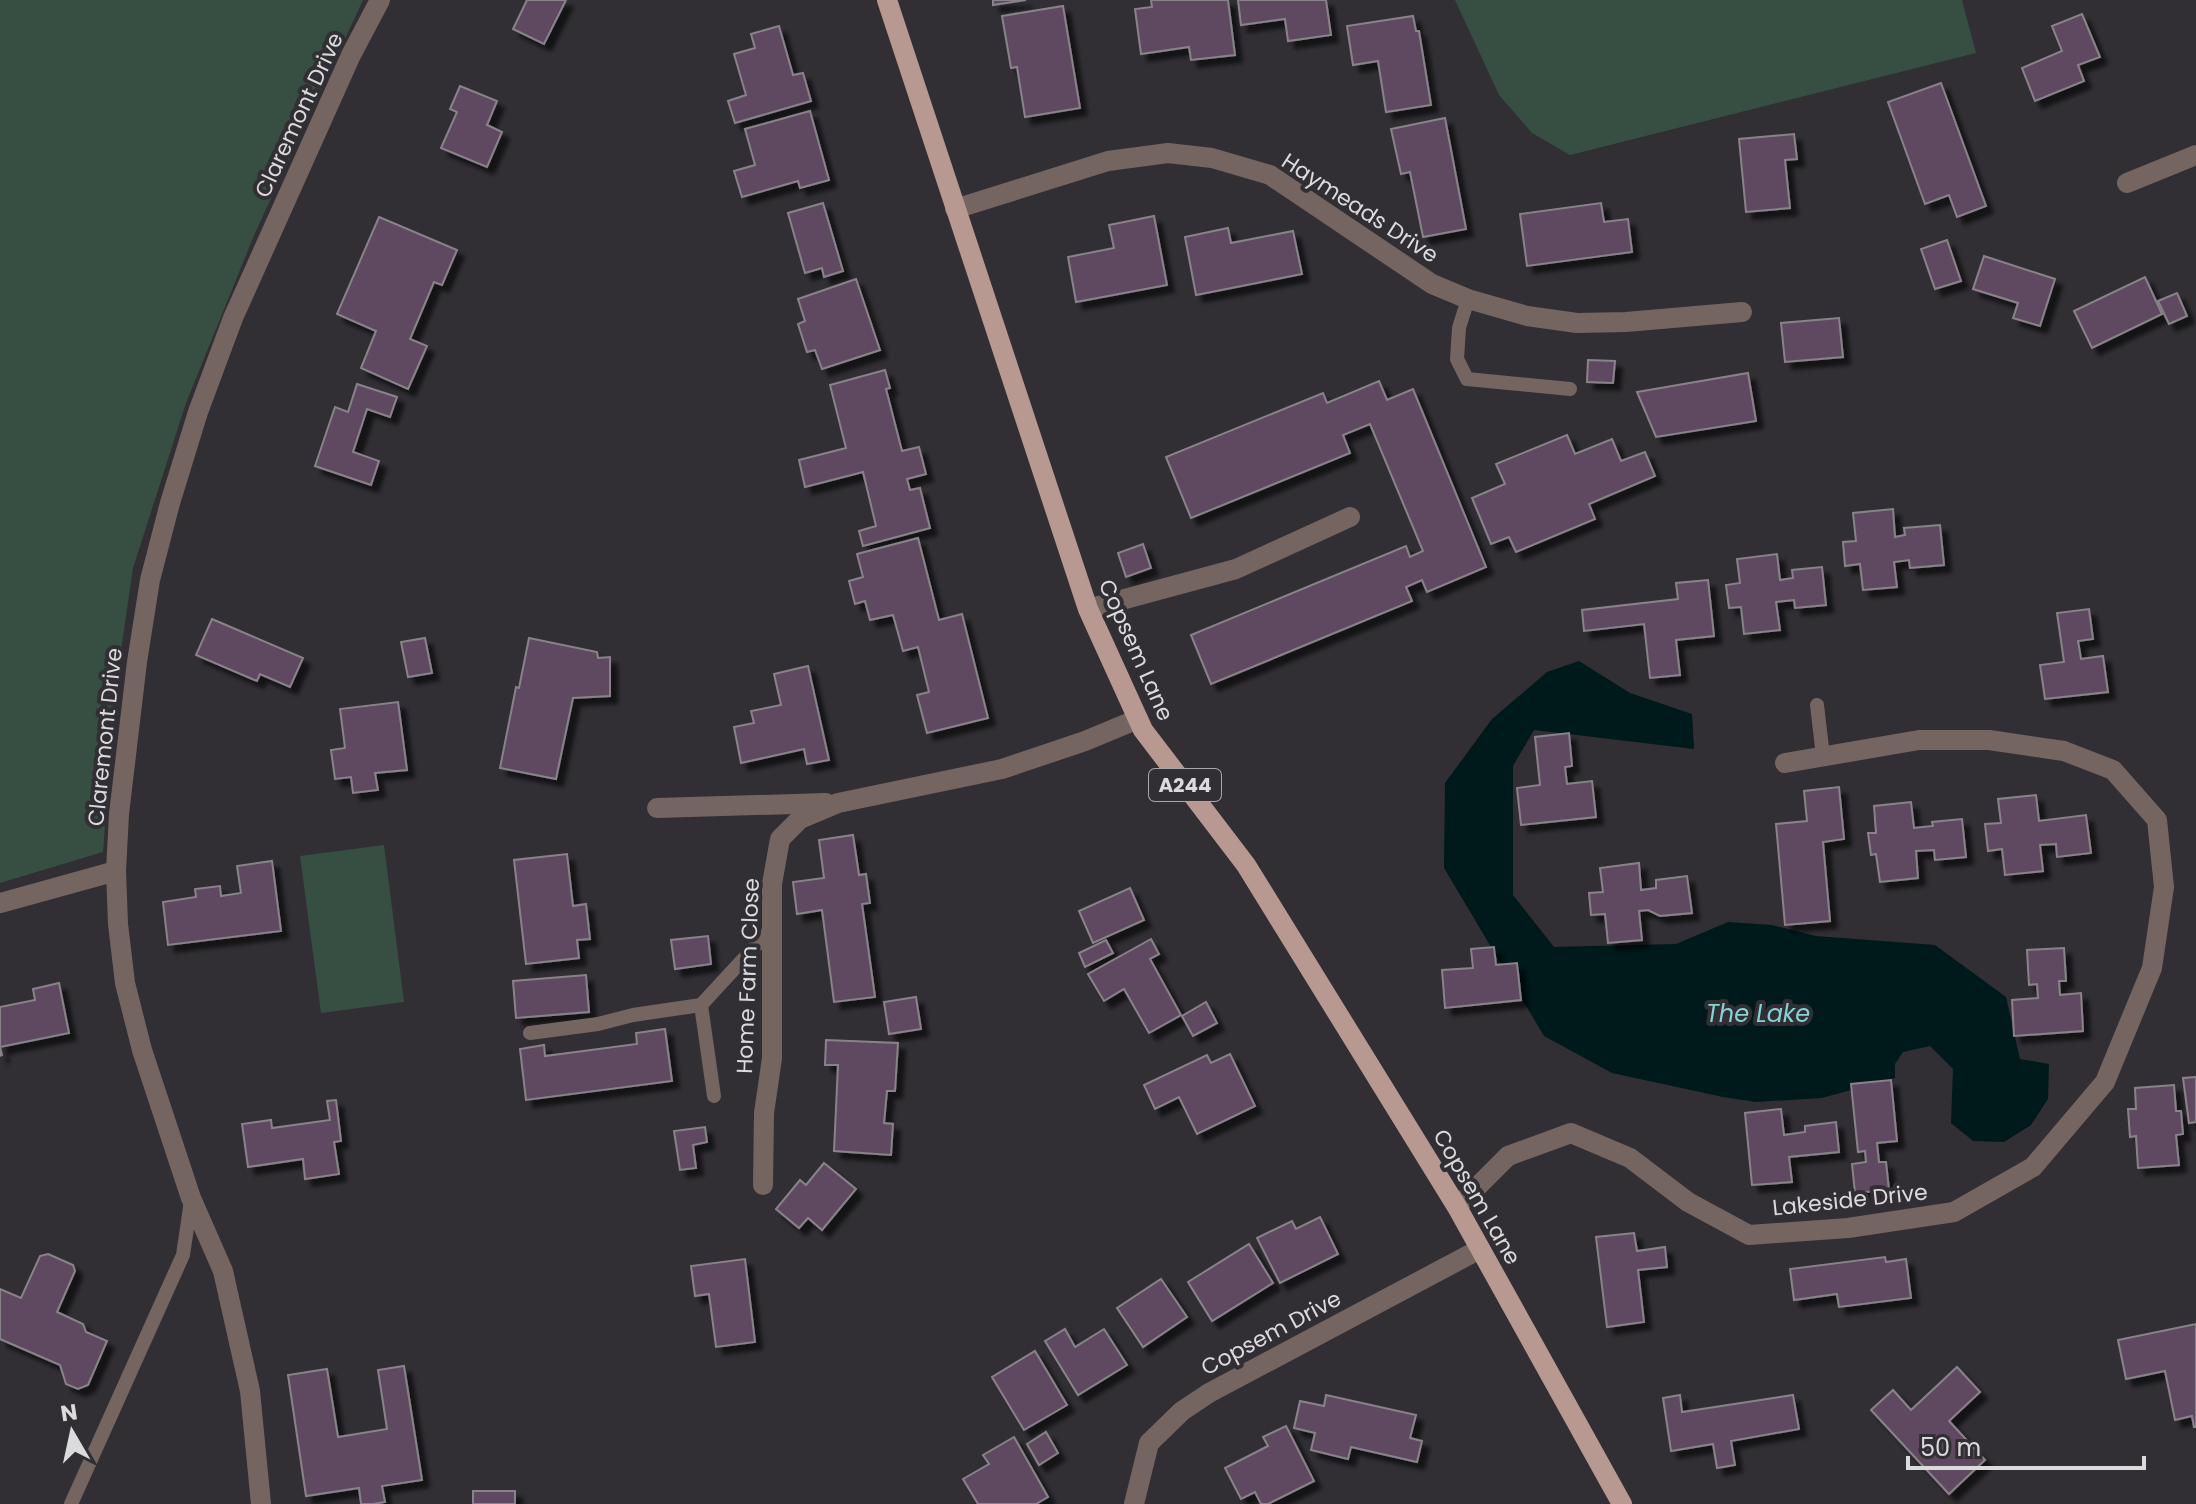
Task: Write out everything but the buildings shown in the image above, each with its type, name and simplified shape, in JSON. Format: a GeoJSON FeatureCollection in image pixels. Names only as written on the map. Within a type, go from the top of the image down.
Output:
{"type":"FeatureCollection","features":[{"type":"Feature","properties":{"kind":"main road","name":"Copsem Lane"},"geometry":{"type":"LineString","coordinates":[[887,0],[1088,609],[1143,730],[1246,865],[1457,1207],[1622,1504]]}},
{"type":"Feature","properties":{"kind":"street","name":"Claremont Drive"},"geometry":{"type":"LineString","coordinates":[[261,1504],[250,1391],[223,1271],[191,1198],[142,1050],[125,983],[116,871],[119,814],[150,580],[198,412],[233,318],[351,55],[380,0]]}},
{"type":"Feature","properties":{"kind":"street","name":"Haymeads Drive"},"geometry":{"type":"LineString","coordinates":[[955,209],[1108,161],[1168,153],[1212,158],[1270,175],[1432,284],[1468,299],[1527,316],[1577,323],[1742,312]]}},
{"type":"Feature","properties":{"kind":"street"},"geometry":{"type":"LineString","coordinates":[[2127,183],[2196,155]]}},
{"type":"Feature","properties":{"kind":"street"},"geometry":{"type":"LineString","coordinates":[[1088,609],[1236,569],[1350,517]]}},
{"type":"Feature","properties":{"kind":"street","name":"Home Farm Close"},"geometry":{"type":"LineString","coordinates":[[657,808],[838,803],[1002,769],[1138,719]]}},
{"type":"Feature","properties":{"kind":"street","name":"Lakeside Drive"},"geometry":{"type":"LineString","coordinates":[[1457,1207],[1508,1156],[1571,1133],[1630,1158],[1688,1202],[1749,1235],[1848,1228],[1954,1212],[2033,1167],[2105,1082],[2152,968],[2164,887],[2157,820],[2113,770],[2064,751],[1989,740],[1919,740],[1785,763]]}},
{"type":"Feature","properties":{"kind":"street","name":"Home Farm Close"},"geometry":{"type":"LineString","coordinates":[[763,1185],[764,1113],[772,1058],[772,884],[780,839],[800,819],[838,803]]}},
{"type":"Feature","properties":{"kind":"street"},"geometry":{"type":"LineString","coordinates":[[0,903],[116,871]]}},
{"type":"Feature","properties":{"kind":"street","name":"Copsem Drive"},"geometry":{"type":"LineString","coordinates":[[1134,1504],[1149,1443],[1182,1411],[1209,1393],[1480,1249]]}},
{"type":"Feature","properties":{"kind":"lane"},"geometry":{"type":"LineString","coordinates":[[1468,299],[1459,328],[1457,359],[1467,379],[1570,389]]}},
{"type":"Feature","properties":{"kind":"lane"},"geometry":{"type":"LineString","coordinates":[[1817,705],[1823,756]]}},
{"type":"Feature","properties":{"kind":"lane"},"geometry":{"type":"LineString","coordinates":[[530,1033],[701,1005],[773,927]]}},
{"type":"Feature","properties":{"kind":"lane"},"geometry":{"type":"LineString","coordinates":[[701,1005],[714,1096]]}},
{"type":"Feature","properties":{"kind":"lane"},"geometry":{"type":"LineString","coordinates":[[71,1504],[183,1255],[191,1198]]}},
{"type":"Feature","properties":{"kind":"green space"},"geometry":{"type":"Polygon","coordinates":[[[0,0],[363,0],[255,233],[186,403],[133,568],[115,692],[103,852],[0,883],[0,0]]]}},
{"type":"Feature","properties":{"kind":"green space"},"geometry":{"type":"Polygon","coordinates":[[[1455,0],[1962,0],[1976,53],[1570,155],[1532,133],[1499,95],[1455,0]]]}},
{"type":"Feature","properties":{"kind":"green space"},"geometry":{"type":"Polygon","coordinates":[[[384,845],[404,1002],[321,1013],[300,856],[384,845]]]}},
{"type":"Feature","properties":{"kind":"water","name":"The Lake"},"geometry":{"type":"Polygon","coordinates":[[[1579,661],[1630,693],[1692,714],[1694,749],[1534,730],[1513,766],[1513,895],[1554,947],[1676,944],[1728,922],[1772,925],[1816,936],[1935,945],[2006,997],[2020,1059],[2049,1064],[2048,1099],[2031,1125],[2004,1142],[1973,1141],[1951,1123],[1953,1069],[1930,1046],[1903,1052],[1895,1064],[1895,1078],[1822,1098],[1756,1102],[1612,1073],[1544,1036],[1444,868],[1445,783],[1492,719],[1547,672],[1579,661]]]}}]}
